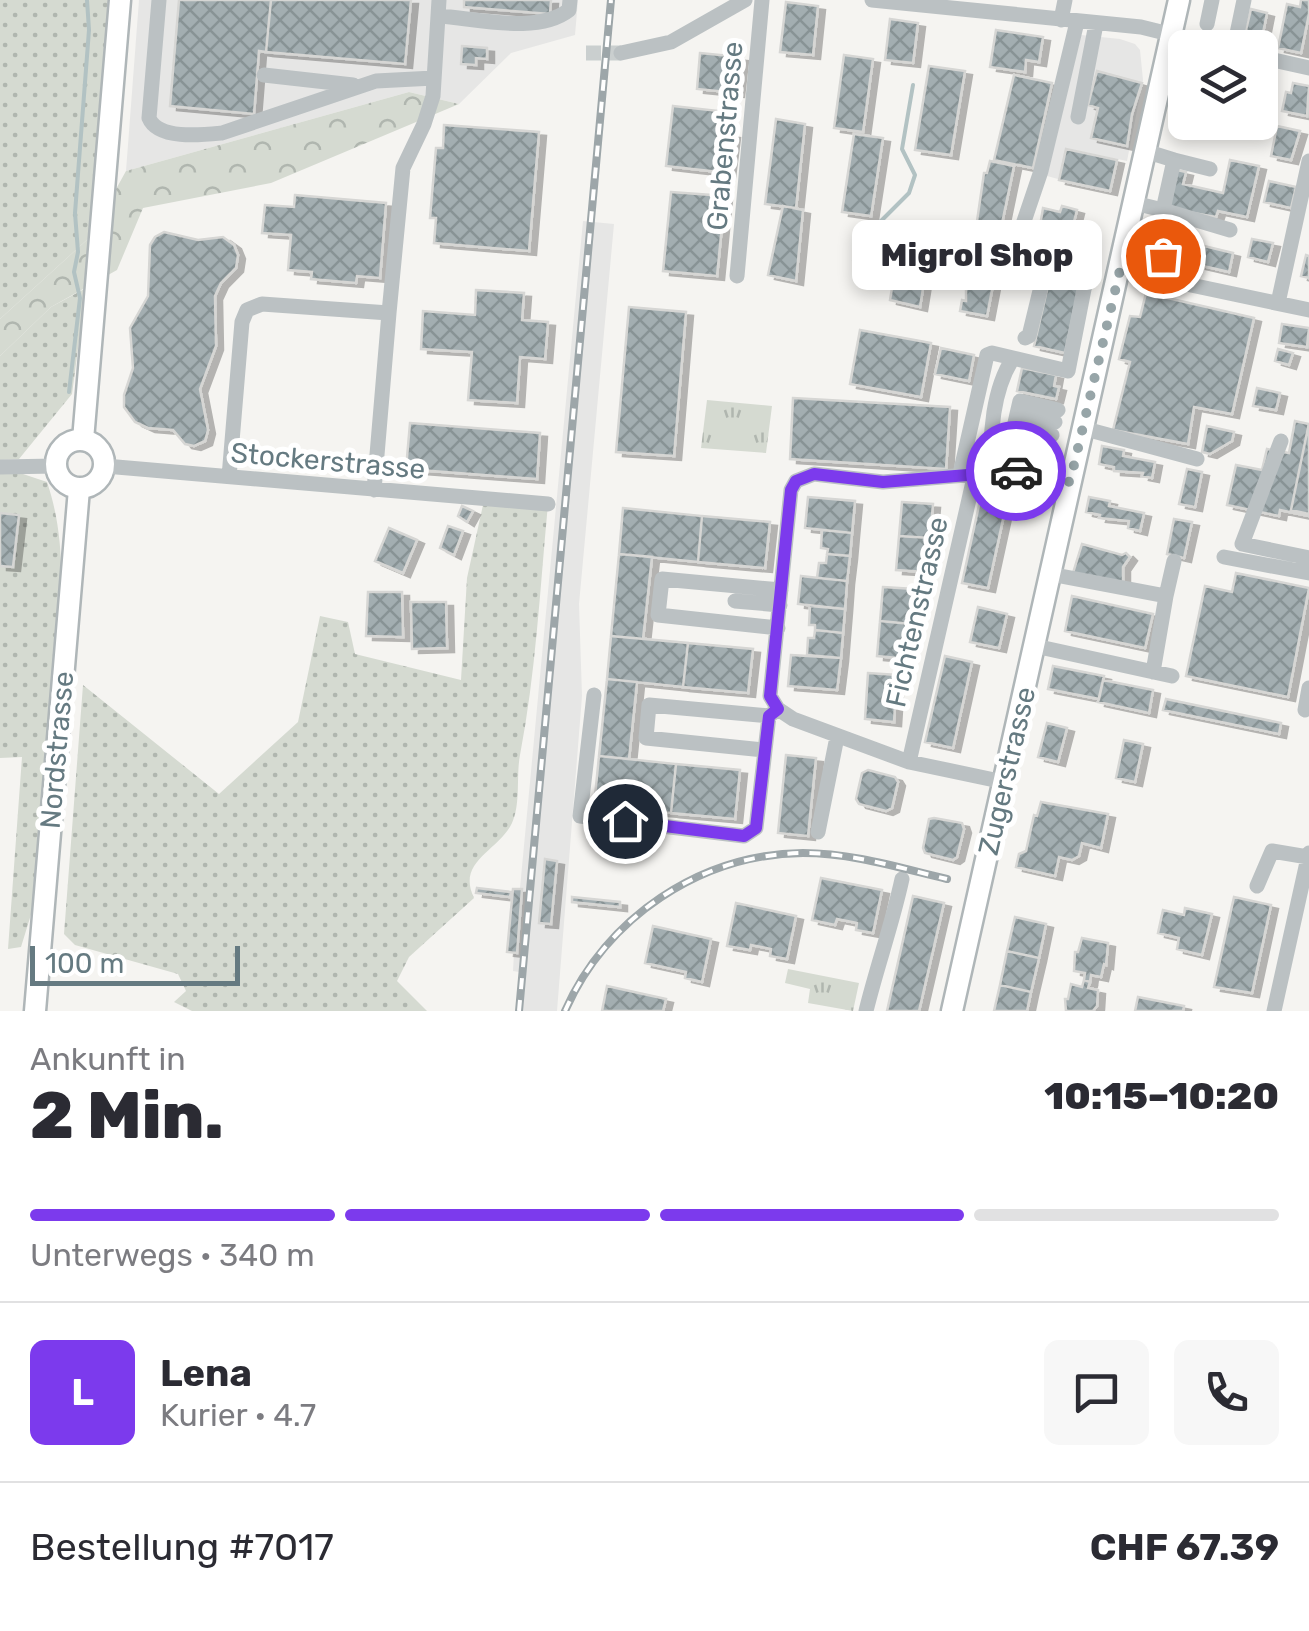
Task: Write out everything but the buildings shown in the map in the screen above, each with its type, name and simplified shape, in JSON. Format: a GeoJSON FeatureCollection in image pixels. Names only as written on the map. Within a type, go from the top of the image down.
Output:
{"type":"FeatureCollection","features":[{"type":"Feature","properties":{"kind":"main road"},"geometry":{"type":"LineString","coordinates":[[82,440],[120,0]]}},
{"type":"Feature","properties":{"kind":"main road","name":"Zugerstrasse"},"geometry":{"type":"LineString","coordinates":[[1171,30],[1179,0]]}},
{"type":"Feature","properties":{"kind":"main road","name":"Zugerstrasse"},"geometry":{"type":"LineString","coordinates":[[952,1011],[1168,43]]}},
{"type":"Feature","properties":{"kind":"main road"},"geometry":{"type":"LineString","coordinates":[[74,440],[82,440],[98,447],[104,466],[95,484],[78,489],[66,484],[56,466],[60,450],[74,440]]}},
{"type":"Feature","properties":{"kind":"main road","name":"Nordstrasse"},"geometry":{"type":"LineString","coordinates":[[35,1011],[78,489]]}},
{"type":"Feature","properties":{"kind":"street"},"geometry":{"type":"LineString","coordinates":[[160,0],[149,118],[160,131],[222,133],[376,81],[434,78]]}},
{"type":"Feature","properties":{"kind":"street"},"geometry":{"type":"LineString","coordinates":[[374,490],[403,168],[434,96],[438,8],[524,22],[559,18],[569,10],[570,0]]}},
{"type":"Feature","properties":{"kind":"street"},"geometry":{"type":"LineString","coordinates":[[621,52],[671,42],[745,0]]}},
{"type":"Feature","properties":{"kind":"street","name":"Grabenstrasse"},"geometry":{"type":"LineString","coordinates":[[737,276],[762,0]]}},
{"type":"Feature","properties":{"kind":"street"},"geometry":{"type":"LineString","coordinates":[[872,0],[1168,34]]}},
{"type":"Feature","properties":{"kind":"street"},"geometry":{"type":"LineString","coordinates":[[1019,236],[1041,171],[1069,21],[1065,0]]}},
{"type":"Feature","properties":{"kind":"street"},"geometry":{"type":"LineString","coordinates":[[1207,24],[1212,0]]}},
{"type":"Feature","properties":{"kind":"street"},"geometry":{"type":"LineString","coordinates":[[1238,30],[1244,0]]}},
{"type":"Feature","properties":{"kind":"street"},"geometry":{"type":"LineString","coordinates":[[1078,118],[1096,24]]}},
{"type":"Feature","properties":{"kind":"street"},"geometry":{"type":"LineString","coordinates":[[1278,61],[1309,68]]}},
{"type":"Feature","properties":{"kind":"street"},"geometry":{"type":"LineString","coordinates":[[264,75],[362,86]]}},
{"type":"Feature","properties":{"kind":"street"},"geometry":{"type":"LineString","coordinates":[[1145,151],[1210,169]]}},
{"type":"Feature","properties":{"kind":"street"},"geometry":{"type":"LineString","coordinates":[[1163,210],[1174,160]]}},
{"type":"Feature","properties":{"kind":"street"},"geometry":{"type":"LineString","coordinates":[[1278,303],[1309,162]]}},
{"type":"Feature","properties":{"kind":"street"},"geometry":{"type":"LineString","coordinates":[[1134,204],[1230,230]]}},
{"type":"Feature","properties":{"kind":"street"},"geometry":{"type":"LineString","coordinates":[[1158,278],[1168,234]]}},
{"type":"Feature","properties":{"kind":"street"},"geometry":{"type":"LineString","coordinates":[[975,473],[986,355],[992,352],[1068,371],[1086,279],[1045,270],[1030,336],[1025,338]]}},
{"type":"Feature","properties":{"kind":"street"},"geometry":{"type":"LineString","coordinates":[[1120,270],[1309,310]]}},
{"type":"Feature","properties":{"kind":"street"},"geometry":{"type":"LineString","coordinates":[[230,477],[246,310],[262,304],[390,313]]}},
{"type":"Feature","properties":{"kind":"street"},"geometry":{"type":"LineString","coordinates":[[975,473],[989,439],[1005,371],[1013,358]]}},
{"type":"Feature","properties":{"kind":"street"},"geometry":{"type":"LineString","coordinates":[[1009,455],[1015,420],[1020,401],[1055,422],[1015,420]]}},
{"type":"Feature","properties":{"kind":"street"},"geometry":{"type":"LineString","coordinates":[[1082,428],[1198,458]]}},
{"type":"Feature","properties":{"kind":"street"},"geometry":{"type":"LineString","coordinates":[[1281,441],[1242,544],[1309,558]]}},
{"type":"Feature","properties":{"kind":"street"},"geometry":{"type":"LineString","coordinates":[[0,467],[56,466]]}},
{"type":"Feature","properties":{"kind":"street","name":"Stockerstrasse"},"geometry":{"type":"LineString","coordinates":[[104,466],[548,504]]}},
{"type":"Feature","properties":{"kind":"street"},"geometry":{"type":"LineString","coordinates":[[594,694],[580,816],[752,834],[756,828],[764,750],[774,712],[770,696],[791,490],[796,481],[814,474],[883,482],[1013,471],[1070,482]]}},
{"type":"Feature","properties":{"kind":"street","name":"Fichtenstrasse"},"geometry":{"type":"LineString","coordinates":[[909,762],[975,473]]}},
{"type":"Feature","properties":{"kind":"street"},"geometry":{"type":"LineString","coordinates":[[1224,557],[1309,573]]}},
{"type":"Feature","properties":{"kind":"street"},"geometry":{"type":"LineString","coordinates":[[1153,672],[1174,561]]}},
{"type":"Feature","properties":{"kind":"street"},"geometry":{"type":"LineString","coordinates":[[1050,574],[1166,596]]}},
{"type":"Feature","properties":{"kind":"street"},"geometry":{"type":"LineString","coordinates":[[778,628],[658,615],[662,579],[781,597]]}},
{"type":"Feature","properties":{"kind":"street"},"geometry":{"type":"LineString","coordinates":[[734,601],[781,597]]}},
{"type":"Feature","properties":{"kind":"street"},"geometry":{"type":"LineString","coordinates":[[1035,646],[1172,676]]}},
{"type":"Feature","properties":{"kind":"street"},"geometry":{"type":"LineString","coordinates":[[1305,710],[1309,688]]}},
{"type":"Feature","properties":{"kind":"street"},"geometry":{"type":"LineString","coordinates":[[764,750],[646,738],[649,704],[774,712],[909,762],[1004,782]]}},
{"type":"Feature","properties":{"kind":"street"},"geometry":{"type":"LineString","coordinates":[[818,832],[837,737]]}},
{"type":"Feature","properties":{"kind":"street"},"geometry":{"type":"LineString","coordinates":[[1257,886],[1272,851],[1309,855],[1274,1011]]}},
{"type":"Feature","properties":{"kind":"street"},"geometry":{"type":"LineString","coordinates":[[866,1011],[902,879]]}},
{"type":"Feature","properties":{"kind":"street"},"geometry":{"type":"LineString","coordinates":[[37,989],[50,1011]]}},
{"type":"Feature","properties":{"kind":"shaded area"},"geometry":{"type":"Polygon","coordinates":[[[139,0],[578,0],[575,35],[511,53],[459,104],[409,92],[126,171],[139,0]]]}},
{"type":"Feature","properties":{"kind":"shaded area"},"geometry":{"type":"Polygon","coordinates":[[[1081,35],[1135,44],[1140,50],[1143,80],[1127,161],[1066,148],[1058,179],[1047,176],[1081,35]]]}},
{"type":"Feature","properties":{"kind":"shaded area"},"geometry":{"type":"Polygon","coordinates":[[[583,221],[614,224],[579,604],[582,696],[557,1011],[516,1011],[519,972],[513,971],[514,953],[507,952],[513,889],[520,888],[583,221]]]}},
{"type":"Feature","properties":{"kind":"green space"},"geometry":{"type":"Polygon","coordinates":[[[0,0],[109,0],[89,238],[0,319],[0,0]]]}},
{"type":"Feature","properties":{"kind":"green space"},"geometry":{"type":"Polygon","coordinates":[[[409,92],[459,104],[271,183],[143,208],[117,270],[51,307],[0,356],[0,319],[89,238],[126,171],[409,92]]]}},
{"type":"Feature","properties":{"kind":"green space"},"geometry":{"type":"Polygon","coordinates":[[[86,288],[72,394],[19,459],[0,460],[0,356],[51,307],[86,288]]]}},
{"type":"Feature","properties":{"kind":"green space"},"geometry":{"type":"Polygon","coordinates":[[[707,400],[772,406],[766,453],[701,448],[707,400]]]}},
{"type":"Feature","properties":{"kind":"green space"},"geometry":{"type":"Polygon","coordinates":[[[11,470],[47,482],[59,540],[61,599],[33,908],[21,947],[8,949],[22,757],[0,758],[0,471],[11,470]]]}},
{"type":"Feature","properties":{"kind":"green space"},"geometry":{"type":"Polygon","coordinates":[[[548,504],[515,815],[506,833],[475,865],[470,885],[474,898],[409,957],[397,981],[427,1011],[192,1011],[174,1002],[186,991],[178,974],[75,945],[64,934],[83,685],[219,794],[298,722],[320,616],[348,622],[355,654],[461,680],[467,578],[483,505],[548,504]]]}},
{"type":"Feature","properties":{"kind":"green space"},"geometry":{"type":"Polygon","coordinates":[[[788,969],[859,983],[853,1011],[808,1003],[810,989],[785,983],[788,969]]]}},
{"type":"Feature","properties":{"kind":"waterway"},"geometry":{"type":"LineString","coordinates":[[69,392],[80,298],[74,272],[78,252],[75,213],[89,30],[87,0]]}},
{"type":"Feature","properties":{"kind":"waterway"},"geometry":{"type":"LineString","coordinates":[[854,260],[876,226],[909,193],[915,175],[902,149],[913,85]]}},
{"type":"Feature","properties":{"kind":"tunnel"},"geometry":{"type":"LineString","coordinates":[[586,53],[621,53]]}},
{"type":"Feature","properties":{"kind":"railway"},"geometry":{"type":"LineString","coordinates":[[519,1011],[611,0]]}},
{"type":"Feature","properties":{"kind":"railway"},"geometry":{"type":"LineString","coordinates":[[565,1011],[605,947],[631,920],[693,879],[728,865],[765,856],[821,854],[947,879]]}},
{"type":"Feature","properties":{"kind":"way so far"},"geometry":{"type":"LineString","coordinates":[[1016,471],[1070,482],[1120,270],[1158,278],[1163,256]]}},
{"type":"Feature","properties":{"kind":"place","name":"Migrol Shop"},"geometry":{"type":"Point","coordinates":[1163,256]}},
{"type":"Feature","properties":{"kind":"route"},"geometry":{"type":"LineString","coordinates":[[625,821],[744,836],[756,828],[769,716],[778,709],[770,696],[791,490],[796,481],[814,474],[883,482],[1016,471]]}}]}
